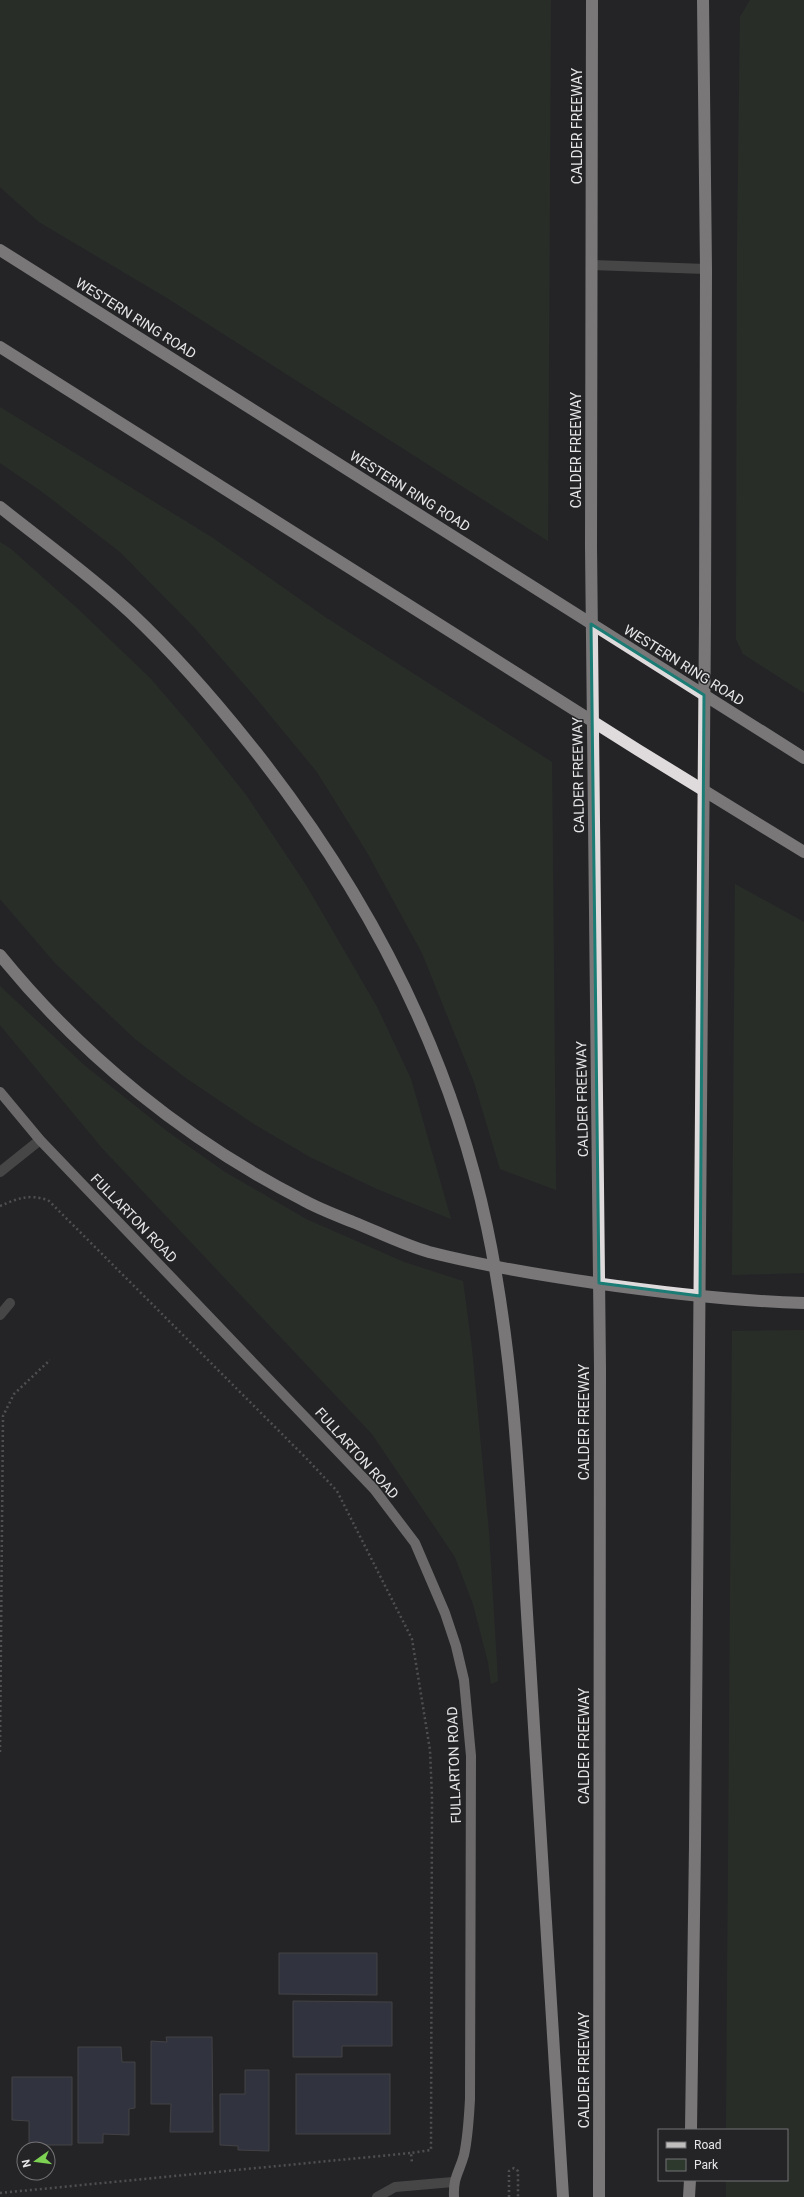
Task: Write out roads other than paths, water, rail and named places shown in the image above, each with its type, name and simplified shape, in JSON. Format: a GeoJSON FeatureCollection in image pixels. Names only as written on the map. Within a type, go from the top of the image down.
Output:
{"type":"FeatureCollection","features":[{"type":"Feature","properties":{"kind":"highway","name":"CALDER FREEWAY"},"geometry":{"type":"LineString","coordinates":[[592,0],[591,547],[600,1368],[599,2197]]}},
{"type":"Feature","properties":{"kind":"highway"},"geometry":{"type":"LineString","coordinates":[[691,2129],[696,1837],[701,1209],[701,862],[706,269],[703,0]]}},
{"type":"Feature","properties":{"kind":"highway","name":"WESTERN RING ROAD"},"geometry":{"type":"LineString","coordinates":[[0,250],[804,758]]}},
{"type":"Feature","properties":{"kind":"highway"},"geometry":{"type":"LineString","coordinates":[[0,347],[638,750],[804,852]]}},
{"type":"Feature","properties":{"kind":"highway"},"geometry":{"type":"LineString","coordinates":[[0,507],[128,611],[169,650],[236,728],[300,810],[340,870],[398,974],[445,1081],[470,1162],[492,1250],[502,1309],[507,1355],[519,1493],[563,2197]]}},
{"type":"Feature","properties":{"kind":"highway"},"geometry":{"type":"LineString","coordinates":[[0,955],[24,985],[63,1025],[149,1101],[211,1146],[310,1204],[428,1252],[541,1275],[741,1301],[804,1303]]}},
{"type":"Feature","properties":{"kind":"highway"},"geometry":{"type":"LineString","coordinates":[[690,2181],[690,2197]]}},
{"type":"Feature","properties":{"kind":"main road","name":"FULLARTON ROAD"},"geometry":{"type":"LineString","coordinates":[[2,1098],[40,1140],[374,1489],[415,1543],[445,1613],[456,1646],[464,1680],[471,1756],[470,2099],[465,2150],[453,2182],[454,2197]]}},
{"type":"Feature","properties":{"kind":"street"},"geometry":{"type":"LineString","coordinates":[[592,266],[706,269]]}},
{"type":"Feature","properties":{"kind":"street"},"geometry":{"type":"LineString","coordinates":[[0,1172],[40,1140]]}},
{"type":"Feature","properties":{"kind":"street"},"geometry":{"type":"LineString","coordinates":[[0,1315],[10,1303]]}},
{"type":"Feature","properties":{"kind":"street"},"geometry":{"type":"LineString","coordinates":[[377,2197],[394,2187],[453,2182]]}}]}
